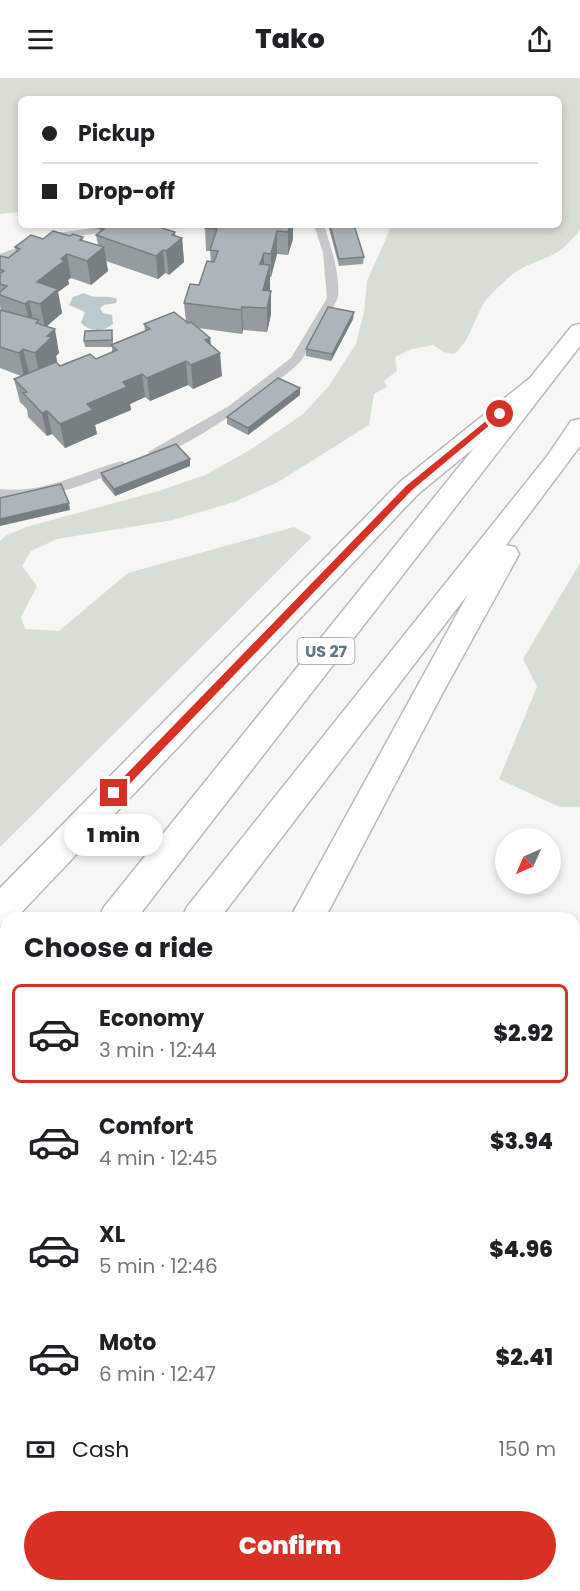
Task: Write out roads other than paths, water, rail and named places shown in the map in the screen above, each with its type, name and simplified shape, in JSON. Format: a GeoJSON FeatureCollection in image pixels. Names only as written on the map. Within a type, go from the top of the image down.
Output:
{"type":"FeatureCollection","features":[{"type":"Feature","properties":{"kind":"highway","name":"US 27"},"geometry":{"type":"LineString","coordinates":[[121,912],[580,331]]}},
{"type":"Feature","properties":{"kind":"highway"},"geometry":{"type":"LineString","coordinates":[[0,911],[409,488],[536,384]]}},
{"type":"Feature","properties":{"kind":"highway"},"geometry":{"type":"LineString","coordinates":[[204,912],[557,461],[580,427]]}},
{"type":"Feature","properties":{"kind":"highway"},"geometry":{"type":"LineString","coordinates":[[310,912],[427,693],[557,461]]}},
{"type":"Feature","properties":{"kind":"lane"},"geometry":{"type":"LineString","coordinates":[[0,258],[61,235],[116,228]]}},
{"type":"Feature","properties":{"kind":"lane"},"geometry":{"type":"LineString","coordinates":[[0,493],[8,495],[47,489],[103,473],[173,445],[233,410],[296,360],[333,298],[328,253],[320,228]]}}]}
